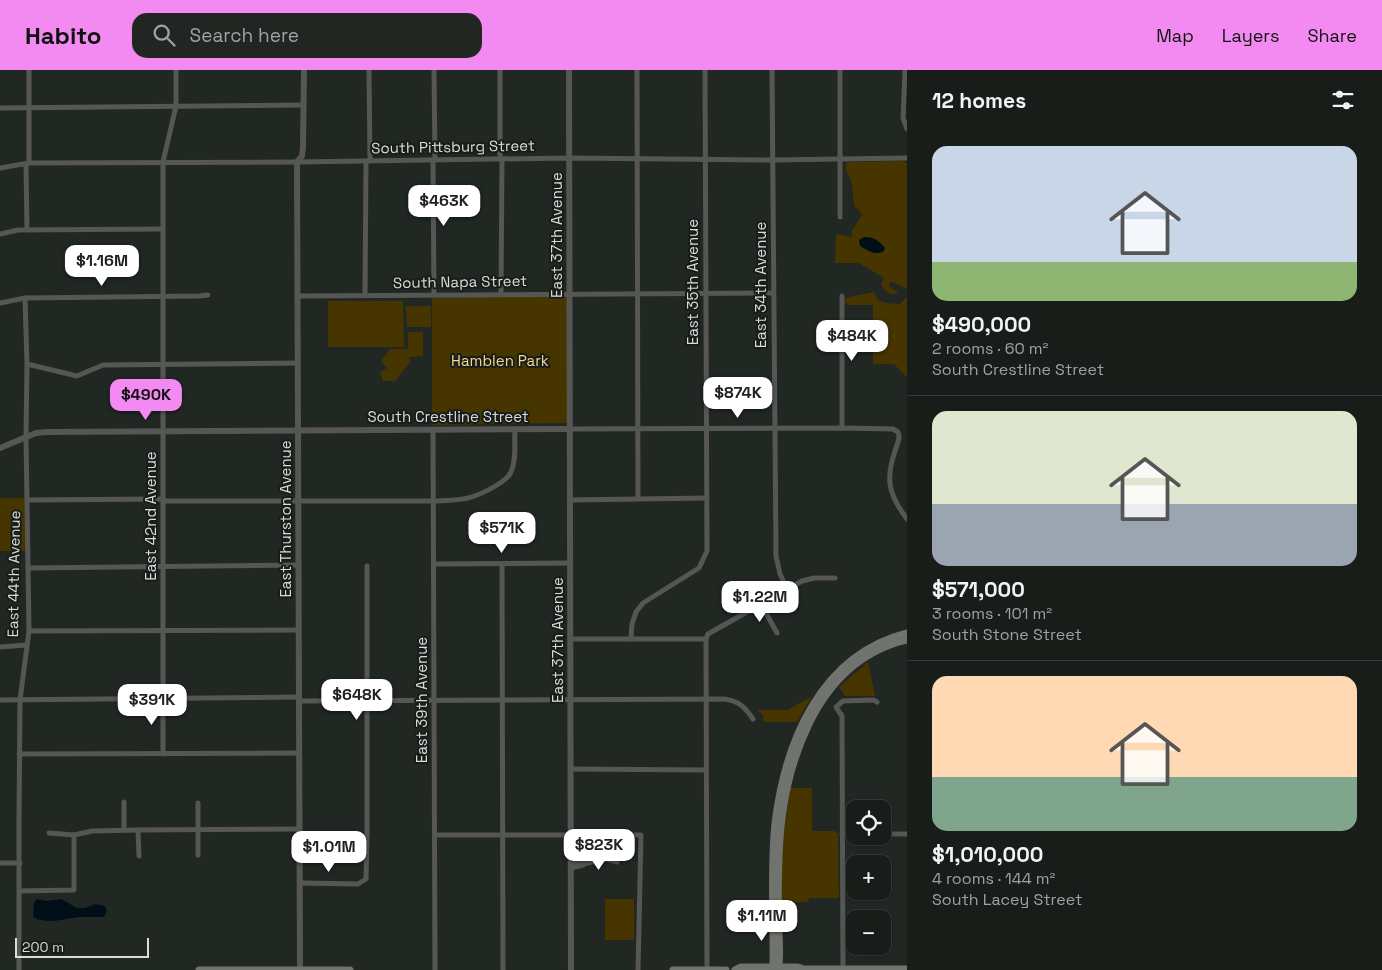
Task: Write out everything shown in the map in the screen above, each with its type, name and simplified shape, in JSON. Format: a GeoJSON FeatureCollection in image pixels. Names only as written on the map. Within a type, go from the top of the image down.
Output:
{"type":"FeatureCollection","features":[{"type":"Feature","properties":{"kind":"main road"},"geometry":{"type":"LineString","coordinates":[[776,969],[773,851],[775,824],[782,783],[802,725],[812,704],[835,674],[872,646],[907,633]]}},
{"type":"Feature","properties":{"kind":"main road"},"geometry":{"type":"LineString","coordinates":[[776,969],[778,865],[781,825],[788,786],[806,732],[818,705],[837,681],[852,667],[882,648],[907,640]]}},
{"type":"Feature","properties":{"kind":"main road"},"geometry":{"type":"LineString","coordinates":[[735,970],[741,968],[776,969],[798,967],[803,970],[906,969]]}},
{"type":"Feature","properties":{"kind":"main road"},"geometry":{"type":"LineString","coordinates":[[199,970],[350,970]]}},
{"type":"Feature","properties":{"kind":"main road"},"geometry":{"type":"LineString","coordinates":[[673,970],[726,970]]}},
{"type":"Feature","properties":{"kind":"street"},"geometry":{"type":"LineString","coordinates":[[27,230],[29,70]]}},
{"type":"Feature","properties":{"kind":"street","name":"East 42nd Avenue"},"geometry":{"type":"LineString","coordinates":[[162,754],[163,162],[176,106],[176,70]]}},
{"type":"Feature","properties":{"kind":"street","name":"East Thurston Avenue"},"geometry":{"type":"LineString","coordinates":[[300,969],[297,162],[302,156],[303,147],[304,70]]}},
{"type":"Feature","properties":{"kind":"street"},"geometry":{"type":"LineString","coordinates":[[366,295],[369,70]]}},
{"type":"Feature","properties":{"kind":"street"},"geometry":{"type":"LineString","coordinates":[[434,70],[434,295]]}},
{"type":"Feature","properties":{"kind":"street"},"geometry":{"type":"LineString","coordinates":[[500,70],[502,294]]}},
{"type":"Feature","properties":{"kind":"street","name":"East 37th Avenue"},"geometry":{"type":"LineString","coordinates":[[569,70],[571,970]]}},
{"type":"Feature","properties":{"kind":"street"},"geometry":{"type":"LineString","coordinates":[[637,70],[638,499]]}},
{"type":"Feature","properties":{"kind":"street","name":"East 35th Avenue"},"geometry":{"type":"LineString","coordinates":[[631,638],[634,618],[643,603],[699,568],[707,551],[705,70]]}},
{"type":"Feature","properties":{"kind":"street","name":"East 34th Avenue"},"geometry":{"type":"LineString","coordinates":[[772,70],[776,556],[780,574],[787,589]]}},
{"type":"Feature","properties":{"kind":"street"},"geometry":{"type":"LineString","coordinates":[[840,70],[840,217]]}},
{"type":"Feature","properties":{"kind":"street"},"geometry":{"type":"LineString","coordinates":[[905,70],[905,118],[907,129]]}},
{"type":"Feature","properties":{"kind":"street"},"geometry":{"type":"LineString","coordinates":[[0,108],[304,105]]}},
{"type":"Feature","properties":{"kind":"street","name":"South Pittsburg Street"},"geometry":{"type":"LineString","coordinates":[[0,168],[27,163],[569,158],[773,160],[907,158]]}},
{"type":"Feature","properties":{"kind":"street"},"geometry":{"type":"LineString","coordinates":[[0,234],[18,230],[162,229]]}},
{"type":"Feature","properties":{"kind":"street","name":"South Napa Street"},"geometry":{"type":"LineString","coordinates":[[297,296],[570,293],[773,294]]}},
{"type":"Feature","properties":{"kind":"street"},"geometry":{"type":"LineString","coordinates":[[0,303],[25,298],[208,295]]}},
{"type":"Feature","properties":{"kind":"street"},"geometry":{"type":"LineString","coordinates":[[842,296],[842,428]]}},
{"type":"Feature","properties":{"kind":"street","name":"East 44th Avenue"},"geometry":{"type":"LineString","coordinates":[[20,970],[20,700],[29,631],[25,298]]}},
{"type":"Feature","properties":{"kind":"street"},"geometry":{"type":"LineString","coordinates":[[27,364],[76,376],[103,365],[298,363]]}},
{"type":"Feature","properties":{"kind":"street","name":"South Crestline Street"},"geometry":{"type":"LineString","coordinates":[[0,448],[26,437],[47,432],[885,428],[898,432],[900,437],[890,467],[889,484],[897,506],[907,520]]}},
{"type":"Feature","properties":{"kind":"street"},"geometry":{"type":"LineString","coordinates":[[28,500],[298,502],[457,500],[474,497],[501,482],[510,474],[514,462],[515,429]]}},
{"type":"Feature","properties":{"kind":"street","name":"East 39th Avenue"},"geometry":{"type":"LineString","coordinates":[[433,430],[436,970]]}},
{"type":"Feature","properties":{"kind":"street"},"geometry":{"type":"LineString","coordinates":[[570,500],[707,498]]}},
{"type":"Feature","properties":{"kind":"street"},"geometry":{"type":"LineString","coordinates":[[434,564],[570,563]]}},
{"type":"Feature","properties":{"kind":"street"},"geometry":{"type":"LineString","coordinates":[[502,564],[503,970]]}},
{"type":"Feature","properties":{"kind":"street"},"geometry":{"type":"LineString","coordinates":[[28,568],[299,566]]}},
{"type":"Feature","properties":{"kind":"street"},"geometry":{"type":"LineString","coordinates":[[300,883],[358,884],[366,879],[367,566]]}},
{"type":"Feature","properties":{"kind":"street"},"geometry":{"type":"LineString","coordinates":[[707,970],[706,639],[708,634],[802,581],[814,578],[835,578]]}},
{"type":"Feature","properties":{"kind":"street"},"geometry":{"type":"LineString","coordinates":[[761,604],[777,633]]}},
{"type":"Feature","properties":{"kind":"street"},"geometry":{"type":"LineString","coordinates":[[29,631],[299,630]]}},
{"type":"Feature","properties":{"kind":"street"},"geometry":{"type":"LineString","coordinates":[[570,639],[706,639]]}},
{"type":"Feature","properties":{"kind":"street"},"geometry":{"type":"LineString","coordinates":[[0,646],[26,645]]}},
{"type":"Feature","properties":{"kind":"street"},"geometry":{"type":"LineString","coordinates":[[0,700],[162,698],[434,701],[707,699],[735,701],[745,707],[753,719]]}},
{"type":"Feature","properties":{"kind":"street"},"geometry":{"type":"LineString","coordinates":[[843,970],[842,716],[836,708],[844,701],[874,700],[877,702]]}},
{"type":"Feature","properties":{"kind":"street"},"geometry":{"type":"LineString","coordinates":[[19,754],[299,753]]}},
{"type":"Feature","properties":{"kind":"street"},"geometry":{"type":"LineString","coordinates":[[570,769],[706,770]]}},
{"type":"Feature","properties":{"kind":"street"},"geometry":{"type":"LineString","coordinates":[[124,802],[124,830]]}},
{"type":"Feature","properties":{"kind":"street"},"geometry":{"type":"LineString","coordinates":[[198,803],[198,855]]}},
{"type":"Feature","properties":{"kind":"street"},"geometry":{"type":"LineString","coordinates":[[49,833],[74,835],[92,831],[124,830],[300,829]]}},
{"type":"Feature","properties":{"kind":"street"},"geometry":{"type":"LineString","coordinates":[[138,830],[139,856]]}},
{"type":"Feature","properties":{"kind":"street"},"geometry":{"type":"LineString","coordinates":[[891,834],[907,834]]}},
{"type":"Feature","properties":{"kind":"street"},"geometry":{"type":"LineString","coordinates":[[19,891],[74,890],[74,835]]}},
{"type":"Feature","properties":{"kind":"street"},"geometry":{"type":"LineString","coordinates":[[436,835],[641,835],[638,970]]}},
{"type":"Feature","properties":{"kind":"street"},"geometry":{"type":"LineString","coordinates":[[571,865],[606,859],[617,862]]}},
{"type":"Feature","properties":{"kind":"street"},"geometry":{"type":"LineString","coordinates":[[0,863],[20,862]]}},
{"type":"Feature","properties":{"kind":"green space"},"geometry":{"type":"Polygon","coordinates":[[[904,161],[907,164],[907,289],[892,282],[889,283],[889,286],[898,293],[894,294],[885,291],[882,287],[881,284],[884,278],[859,263],[835,263],[836,234],[852,237],[852,231],[862,215],[854,206],[851,181],[846,170],[847,162],[904,161]]]}},
{"type":"Feature","properties":{"kind":"green space"},"geometry":{"type":"Polygon","coordinates":[[[874,292],[878,300],[887,303],[900,304],[907,297],[907,377],[894,364],[873,364],[873,305],[848,305],[848,303],[845,303],[846,298],[874,292]]]}},
{"type":"Feature","properties":{"kind":"green space","name":"Hamblen Park"},"geometry":{"type":"Polygon","coordinates":[[[564,296],[567,298],[568,421],[566,423],[432,425],[432,298],[564,296]]]}},
{"type":"Feature","properties":{"kind":"green space"},"geometry":{"type":"Polygon","coordinates":[[[328,301],[403,301],[404,347],[328,347],[328,301]]]}},
{"type":"Feature","properties":{"kind":"green space"},"geometry":{"type":"Polygon","coordinates":[[[406,306],[431,306],[431,327],[407,327],[406,306]]]}},
{"type":"Feature","properties":{"kind":"green space"},"geometry":{"type":"Polygon","coordinates":[[[408,332],[423,332],[423,356],[409,357],[411,361],[395,381],[383,381],[380,372],[387,368],[381,361],[390,349],[408,349],[408,332]]]}},
{"type":"Feature","properties":{"kind":"green space"},"geometry":{"type":"Polygon","coordinates":[[[0,498],[25,498],[26,551],[0,551],[0,498]]]}},
{"type":"Feature","properties":{"kind":"green space"},"geometry":{"type":"Polygon","coordinates":[[[868,662],[875,696],[845,696],[839,687],[868,662]]]}},
{"type":"Feature","properties":{"kind":"green space"},"geometry":{"type":"Polygon","coordinates":[[[812,696],[797,722],[764,722],[763,715],[757,710],[788,710],[812,696]]]}},
{"type":"Feature","properties":{"kind":"green space"},"geometry":{"type":"Polygon","coordinates":[[[790,788],[812,788],[812,831],[834,831],[838,834],[839,898],[809,898],[808,902],[781,902],[782,845],[790,788]]]}},
{"type":"Feature","properties":{"kind":"green space"},"geometry":{"type":"Polygon","coordinates":[[[605,899],[634,899],[634,940],[605,940],[605,899]]]}},
{"type":"Feature","properties":{"kind":"shaded area"},"geometry":{"type":"Polygon","coordinates":[[[864,237],[873,238],[878,241],[885,248],[884,251],[875,253],[860,246],[859,240],[864,237]]]}},
{"type":"Feature","properties":{"kind":"shaded area"},"geometry":{"type":"Polygon","coordinates":[[[37,899],[47,901],[61,899],[77,908],[85,908],[95,904],[105,906],[107,911],[104,917],[79,917],[44,921],[33,917],[34,902],[37,899]]]}}]}
